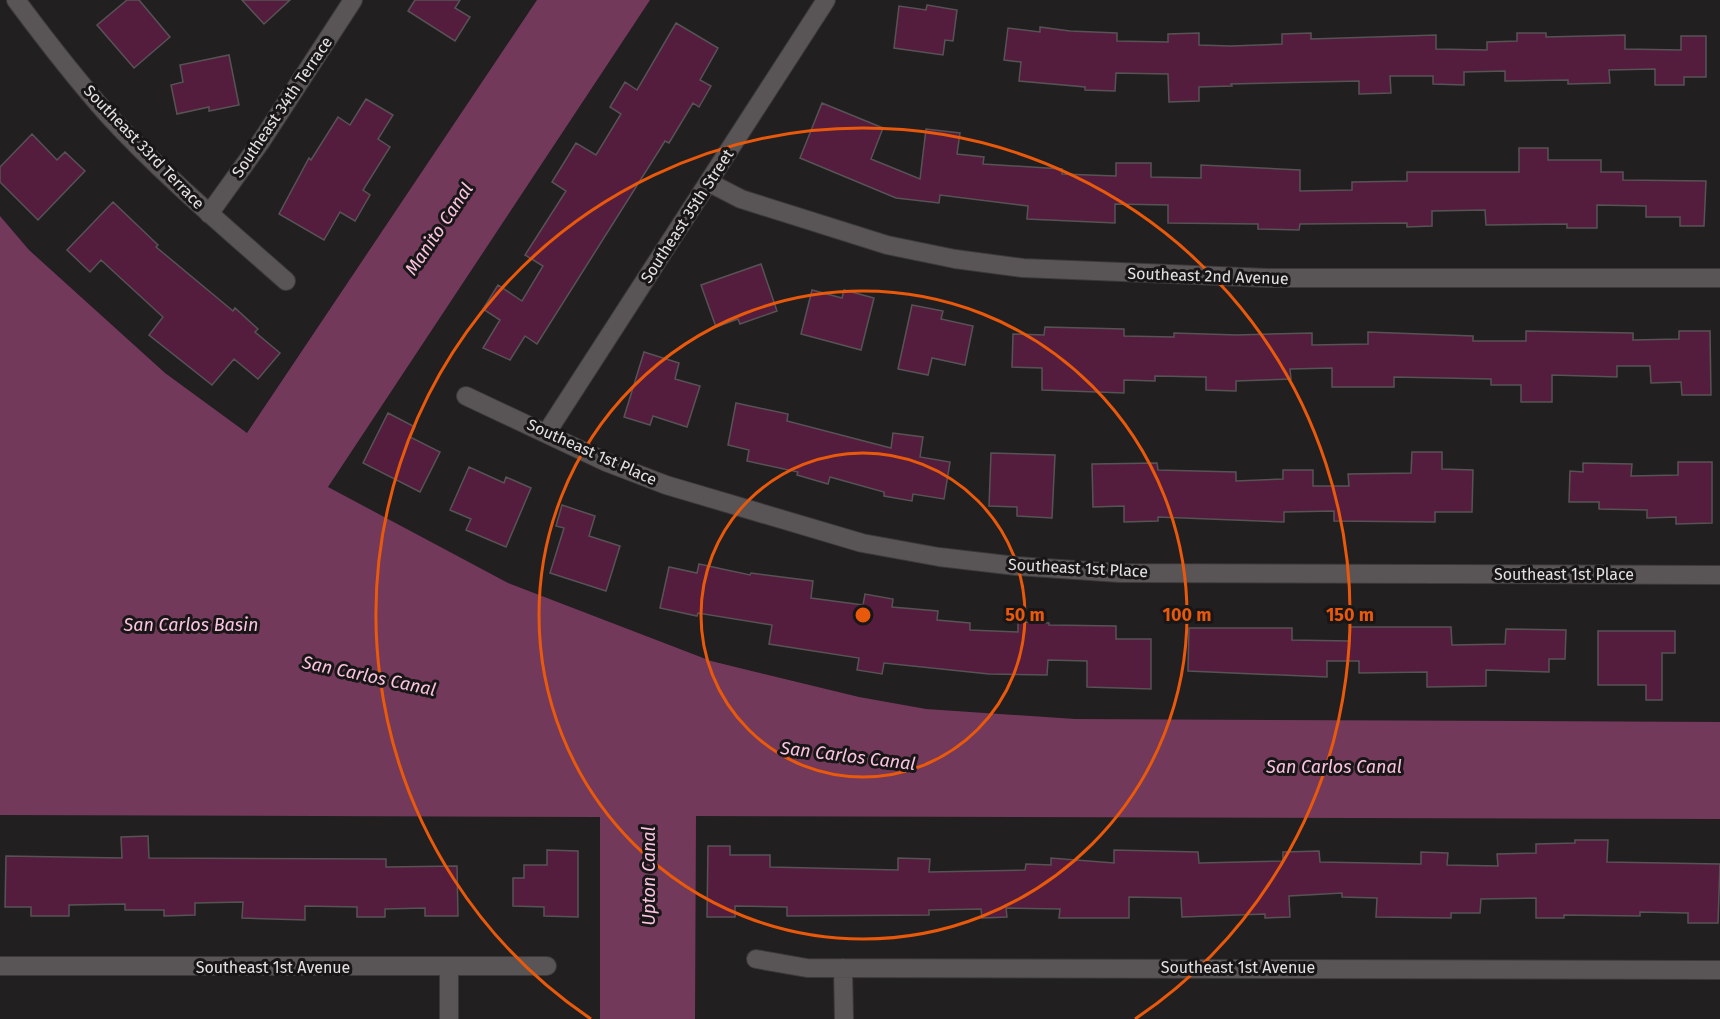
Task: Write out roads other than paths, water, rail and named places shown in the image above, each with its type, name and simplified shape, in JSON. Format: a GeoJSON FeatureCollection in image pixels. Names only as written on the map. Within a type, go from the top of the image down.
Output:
{"type":"FeatureCollection","features":[{"type":"Feature","properties":{"kind":"street","name":"Southeast 33rd Terrace"},"geometry":{"type":"LineString","coordinates":[[16,0],[56,54],[108,115],[209,214],[286,281]]}},
{"type":"Feature","properties":{"kind":"street","name":"Southeast 34th Terrace"},"geometry":{"type":"LineString","coordinates":[[209,214],[260,143],[353,0]]}},
{"type":"Feature","properties":{"kind":"street","name":"Southeast 35th Street"},"geometry":{"type":"LineString","coordinates":[[547,432],[710,183],[826,0]]}},
{"type":"Feature","properties":{"kind":"street","name":"Southeast 2nd Avenue"},"geometry":{"type":"LineString","coordinates":[[710,183],[741,199],[887,245],[955,259],[1023,268],[1268,278],[1720,278]]}},
{"type":"Feature","properties":{"kind":"street","name":"Southeast 1st Place"},"geometry":{"type":"LineString","coordinates":[[466,396],[616,465],[762,515],[862,543],[1016,566],[1120,573],[1720,574]]}},
{"type":"Feature","properties":{"kind":"street","name":"Southeast 1st Avenue"},"geometry":{"type":"LineString","coordinates":[[756,959],[807,968],[1720,970]]}},
{"type":"Feature","properties":{"kind":"street","name":"Southeast 1st Avenue"},"geometry":{"type":"LineString","coordinates":[[0,966],[449,968],[546,966]]}},
{"type":"Feature","properties":{"kind":"street"},"geometry":{"type":"LineString","coordinates":[[449,968],[449,1019]]}},
{"type":"Feature","properties":{"kind":"street"},"geometry":{"type":"LineString","coordinates":[[843,968],[844,1019]]}},
{"type":"Feature","properties":{"kind":"water"},"geometry":{"type":"Polygon","coordinates":[[[537,0],[650,0],[328,487],[508,583],[711,661],[859,697],[926,709],[1075,719],[1720,722],[1720,819],[696,816],[695,1019],[600,1019],[600,817],[0,815],[0,216],[29,250],[165,373],[247,433],[537,0]]]}},
{"type":"Feature","properties":{"kind":"water label","name":"Manito Canal"},"geometry":{"type":"Point","coordinates":[439,229]}},
{"type":"Feature","properties":{"kind":"water label","name":"San Carlos Basin"},"geometry":{"type":"Point","coordinates":[191,625]}},
{"type":"Feature","properties":{"kind":"water label","name":"San Carlos Canal"},"geometry":{"type":"Point","coordinates":[369,676]}},
{"type":"Feature","properties":{"kind":"water label","name":"San Carlos Canal"},"geometry":{"type":"Point","coordinates":[848,756]}},
{"type":"Feature","properties":{"kind":"water label","name":"San Carlos Canal"},"geometry":{"type":"Point","coordinates":[1334,767]}},
{"type":"Feature","properties":{"kind":"water label","name":"Upton Canal"},"geometry":{"type":"Point","coordinates":[649,876]}}]}
